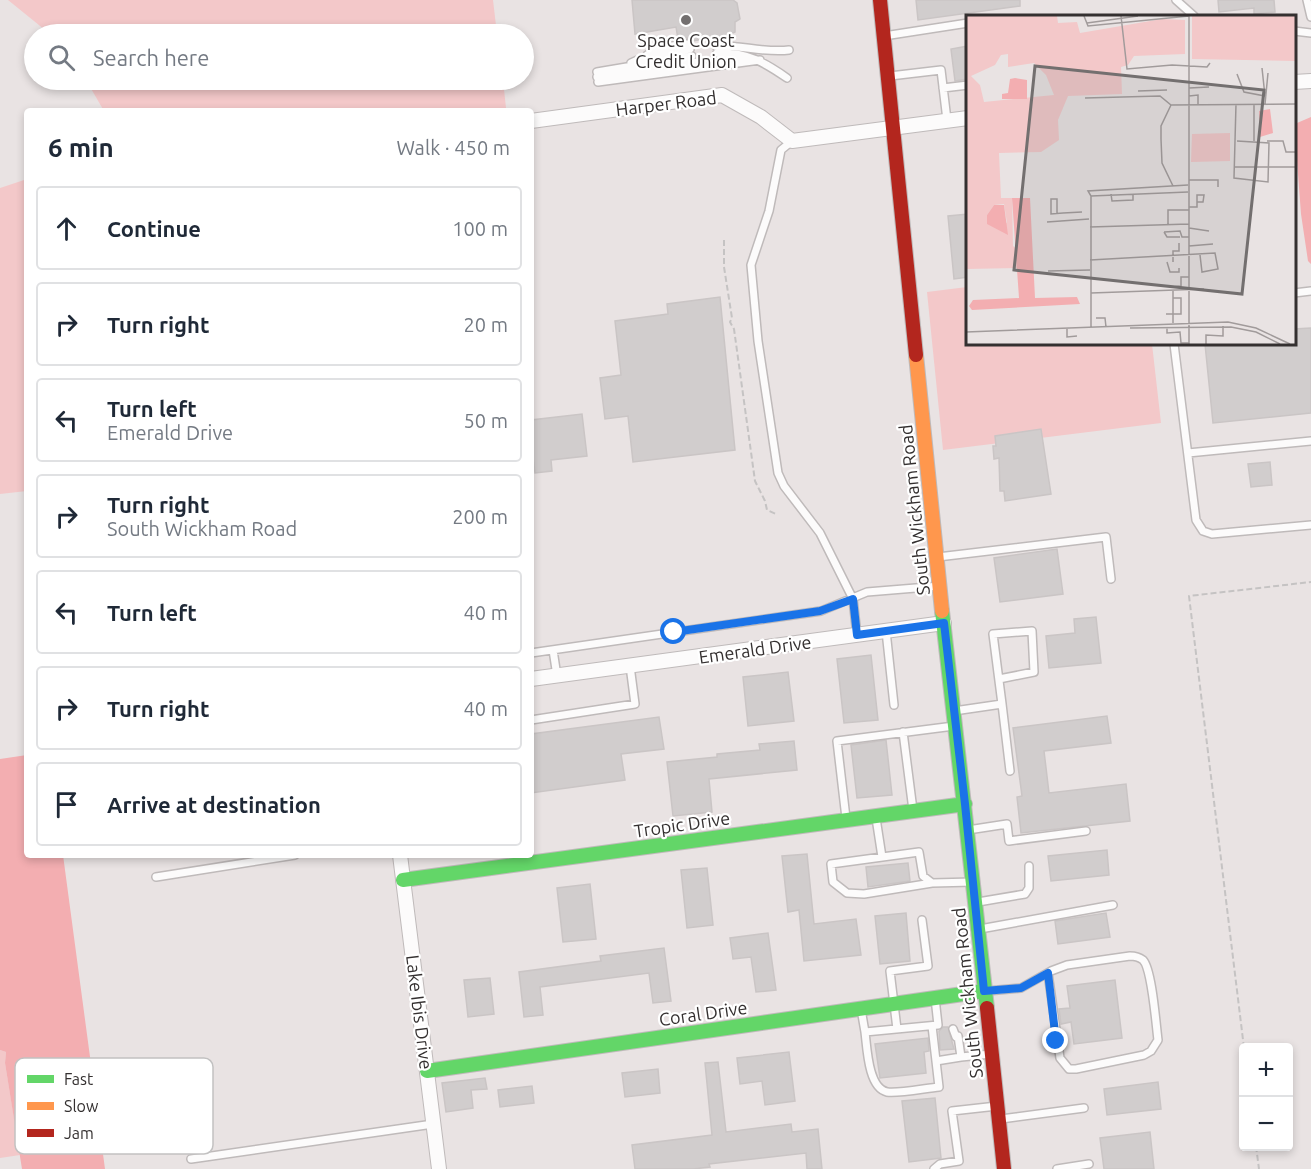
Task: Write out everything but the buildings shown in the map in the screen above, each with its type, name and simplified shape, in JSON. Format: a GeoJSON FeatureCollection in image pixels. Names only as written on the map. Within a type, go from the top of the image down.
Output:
{"type":"FeatureCollection","features":[{"type":"Feature","properties":{"kind":"main road","name":"South Wickham Road"},"geometry":{"type":"LineString","coordinates":[[880,0],[936,558],[1004,1169]]}},
{"type":"Feature","properties":{"kind":"main road","name":"Tropic Drive"},"geometry":{"type":"LineString","coordinates":[[403,880],[965,804]]}},
{"type":"Feature","properties":{"kind":"main road","name":"Coral Drive"},"geometry":{"type":"LineString","coordinates":[[427,1071],[984,991]]}},
{"type":"Feature","properties":{"kind":"street"},"geometry":{"type":"LineString","coordinates":[[1296,82],[1311,81]]}},
{"type":"Feature","properties":{"kind":"street","name":"Harper Road"},"geometry":{"type":"LineString","coordinates":[[534,121],[722,95],[761,117],[792,141]]}},
{"type":"Feature","properties":{"kind":"street"},"geometry":{"type":"LineString","coordinates":[[792,141],[966,118]]}},
{"type":"Feature","properties":{"kind":"street","name":"Emerald Drive"},"geometry":{"type":"LineString","coordinates":[[534,679],[944,623]]}},
{"type":"Feature","properties":{"kind":"street","name":"Lake Ibis Drive"},"geometry":{"type":"LineString","coordinates":[[400,858],[439,1169]]}},
{"type":"Feature","properties":{"kind":"lane"},"geometry":{"type":"LineString","coordinates":[[1176,0],[1193,15]]}},
{"type":"Feature","properties":{"kind":"lane"},"geometry":{"type":"LineString","coordinates":[[1307,0],[1311,17]]}},
{"type":"Feature","properties":{"kind":"lane"},"geometry":{"type":"LineString","coordinates":[[884,36],[966,23]]}},
{"type":"Feature","properties":{"kind":"lane"},"geometry":{"type":"LineString","coordinates":[[1296,31],[1311,33]]}},
{"type":"Feature","properties":{"kind":"lane"},"geometry":{"type":"LineString","coordinates":[[788,78],[760,60],[718,50],[733,45],[774,52],[789,50]]}},
{"type":"Feature","properties":{"kind":"lane"},"geometry":{"type":"LineString","coordinates":[[597,77],[642,58],[691,53]]}},
{"type":"Feature","properties":{"kind":"lane"},"geometry":{"type":"LineString","coordinates":[[618,68],[691,53]]}},
{"type":"Feature","properties":{"kind":"lane"},"geometry":{"type":"LineString","coordinates":[[597,77],[691,53]]}},
{"type":"Feature","properties":{"kind":"lane"},"geometry":{"type":"LineString","coordinates":[[597,77],[760,60]]}},
{"type":"Feature","properties":{"kind":"lane"},"geometry":{"type":"LineString","coordinates":[[888,76],[940,70],[947,120]]}},
{"type":"Feature","properties":{"kind":"lane"},"geometry":{"type":"LineString","coordinates":[[943,88],[966,85]]}},
{"type":"Feature","properties":{"kind":"lane"},"geometry":{"type":"LineString","coordinates":[[792,141],[781,150],[769,211],[751,266],[758,341],[777,473],[784,486],[820,533],[853,599],[857,635]]}},
{"type":"Feature","properties":{"kind":"lane"},"geometry":{"type":"LineString","coordinates":[[1296,293],[1311,291]]}},
{"type":"Feature","properties":{"kind":"lane"},"geometry":{"type":"LineString","coordinates":[[1174,345],[1196,520],[1203,531],[1212,534],[1311,525]]}},
{"type":"Feature","properties":{"kind":"lane"},"geometry":{"type":"LineString","coordinates":[[1188,453],[1311,441]]}},
{"type":"Feature","properties":{"kind":"lane"},"geometry":{"type":"LineString","coordinates":[[936,558],[1106,537],[1111,579]]}},
{"type":"Feature","properties":{"kind":"lane"},"geometry":{"type":"LineString","coordinates":[[534,653],[820,611],[867,592],[939,586]]}},
{"type":"Feature","properties":{"kind":"lane"},"geometry":{"type":"LineString","coordinates":[[886,631],[894,705]]}},
{"type":"Feature","properties":{"kind":"lane"},"geometry":{"type":"LineString","coordinates":[[999,679],[1034,672],[1032,631],[993,634],[1010,771]]}},
{"type":"Feature","properties":{"kind":"lane"},"geometry":{"type":"LineString","coordinates":[[553,650],[557,676]]}},
{"type":"Feature","properties":{"kind":"lane"},"geometry":{"type":"LineString","coordinates":[[534,720],[635,704],[630,666]]}},
{"type":"Feature","properties":{"kind":"lane"},"geometry":{"type":"LineString","coordinates":[[954,711],[1002,704]]}},
{"type":"Feature","properties":{"kind":"lane"},"geometry":{"type":"LineString","coordinates":[[847,820],[837,741],[956,725]]}},
{"type":"Feature","properties":{"kind":"lane"},"geometry":{"type":"LineString","coordinates":[[903,732],[914,811]]}},
{"type":"Feature","properties":{"kind":"lane"},"geometry":{"type":"LineString","coordinates":[[876,816],[882,857]]}},
{"type":"Feature","properties":{"kind":"lane"},"geometry":{"type":"LineString","coordinates":[[968,830],[1007,824],[1009,841],[1086,831]]}},
{"type":"Feature","properties":{"kind":"lane"},"geometry":{"type":"LineString","coordinates":[[932,883],[923,876],[919,852],[831,864],[833,882],[847,893],[864,894],[932,883],[973,882]]}},
{"type":"Feature","properties":{"kind":"lane"},"geometry":{"type":"LineString","coordinates":[[156,877],[247,859]]}},
{"type":"Feature","properties":{"kind":"lane"},"geometry":{"type":"LineString","coordinates":[[975,902],[1024,894],[1029,888],[1029,866]]}},
{"type":"Feature","properties":{"kind":"lane"},"geometry":{"type":"LineString","coordinates":[[978,929],[1113,905]]}},
{"type":"Feature","properties":{"kind":"lane"},"geometry":{"type":"LineString","coordinates":[[897,1029],[890,971],[928,966],[922,920]]}},
{"type":"Feature","properties":{"kind":"lane"},"geometry":{"type":"LineString","coordinates":[[984,991],[1021,988],[1048,973],[1067,965],[1137,957],[1144,961],[1148,968],[1158,1040],[1155,1046],[1144,1055],[1069,1069],[1060,1058],[1048,973]]}},
{"type":"Feature","properties":{"kind":"lane"},"geometry":{"type":"LineString","coordinates":[[865,1032],[938,1025],[935,998]]}},
{"type":"Feature","properties":{"kind":"lane"},"geometry":{"type":"LineString","coordinates":[[861,1009],[872,1078],[878,1088],[887,1092],[939,1087],[936,1061],[937,1037]]}},
{"type":"Feature","properties":{"kind":"lane"},"geometry":{"type":"LineString","coordinates":[[932,1026],[941,1048]]}},
{"type":"Feature","properties":{"kind":"lane"},"geometry":{"type":"LineString","coordinates":[[955,1046],[954,1034],[958,1036],[961,1058]]}},
{"type":"Feature","properties":{"kind":"lane"},"geometry":{"type":"LineString","coordinates":[[936,1061],[991,1054]]}},
{"type":"Feature","properties":{"kind":"lane"},"geometry":{"type":"LineString","coordinates":[[934,1169],[940,1164],[959,1161],[952,1111],[997,1113],[1084,1108]]}},
{"type":"Feature","properties":{"kind":"lane"},"geometry":{"type":"LineString","coordinates":[[191,1159],[433,1124]]}},
{"type":"Feature","properties":{"kind":"lane"},"geometry":{"type":"LineString","coordinates":[[1057,1169],[1089,1164]]}},
{"type":"Feature","properties":{"kind":"path"},"geometry":{"type":"LineString","coordinates":[[724,240],[723,259],[732,318],[730,322],[734,329],[755,480],[765,501],[766,510],[776,514]]}},
{"type":"Feature","properties":{"kind":"path"},"geometry":{"type":"LineString","coordinates":[[1244,1043],[1189,596],[1311,582]]}},
{"type":"Feature","properties":{"kind":"path"},"geometry":{"type":"LineString","coordinates":[[1257,1151],[1259,1169]]}},
{"type":"Feature","properties":{"kind":"shaded area"},"geometry":{"type":"Polygon","coordinates":[[[8,0],[493,0],[496,24],[38,24],[8,0]]]}},
{"type":"Feature","properties":{"kind":"shaded area"},"geometry":{"type":"Polygon","coordinates":[[[92,90],[504,90],[506,108],[102,108],[92,90]]]}},
{"type":"Feature","properties":{"kind":"shaded area"},"geometry":{"type":"Polygon","coordinates":[[[1311,117],[1311,264],[1308,261],[1301,214],[1296,147],[1297,123],[1311,117]]]}},
{"type":"Feature","properties":{"kind":"shaded area"},"geometry":{"type":"Polygon","coordinates":[[[24,180],[24,491],[0,494],[0,188],[24,180]]]}},
{"type":"Feature","properties":{"kind":"shaded area"},"geometry":{"type":"Polygon","coordinates":[[[966,287],[966,345],[1152,345],[1161,423],[943,450],[927,292],[966,287]]]}},
{"type":"Feature","properties":{"kind":"shaded area"},"geometry":{"type":"Polygon","coordinates":[[[24,755],[24,858],[63,858],[90,1058],[15,1058],[15,1125],[5,1063],[6,1052],[0,1050],[0,759],[24,755]]]}},
{"type":"Feature","properties":{"kind":"shaded area"},"geometry":{"type":"Polygon","coordinates":[[[0,1050],[6,1052],[5,1063],[15,1124],[15,1154],[20,1155],[0,1158],[0,1050]]]}},
{"type":"Feature","properties":{"kind":"shaded area"},"geometry":{"type":"Polygon","coordinates":[[[20,1154],[103,1154],[105,1169],[22,1169],[20,1154]]]}},
{"type":"Feature","properties":{"kind":"traffic: fast"},"geometry":{"type":"LineString","coordinates":[[942,611],[987,1008]]}},
{"type":"Feature","properties":{"kind":"traffic: fast"},"geometry":{"type":"LineString","coordinates":[[403,880],[965,804]]}},
{"type":"Feature","properties":{"kind":"traffic: fast"},"geometry":{"type":"LineString","coordinates":[[427,1071],[984,991]]}},
{"type":"Feature","properties":{"kind":"traffic: slow"},"geometry":{"type":"LineString","coordinates":[[916,355],[942,611]]}},
{"type":"Feature","properties":{"kind":"traffic: jam"},"geometry":{"type":"LineString","coordinates":[[880,0],[916,355]]}},
{"type":"Feature","properties":{"kind":"traffic: jam"},"geometry":{"type":"LineString","coordinates":[[987,1008],[1004,1169]]}},
{"type":"Feature","properties":{"kind":"place","name":"Space Coast Credit Union"},"geometry":{"type":"Point","coordinates":[686,20]}},
{"type":"Feature","properties":{"kind":"route"},"geometry":{"type":"LineString","coordinates":[[674,632],[820,611],[853,599],[857,635],[944,623],[984,991],[1021,988],[1048,973],[1056,1041]]}}]}
